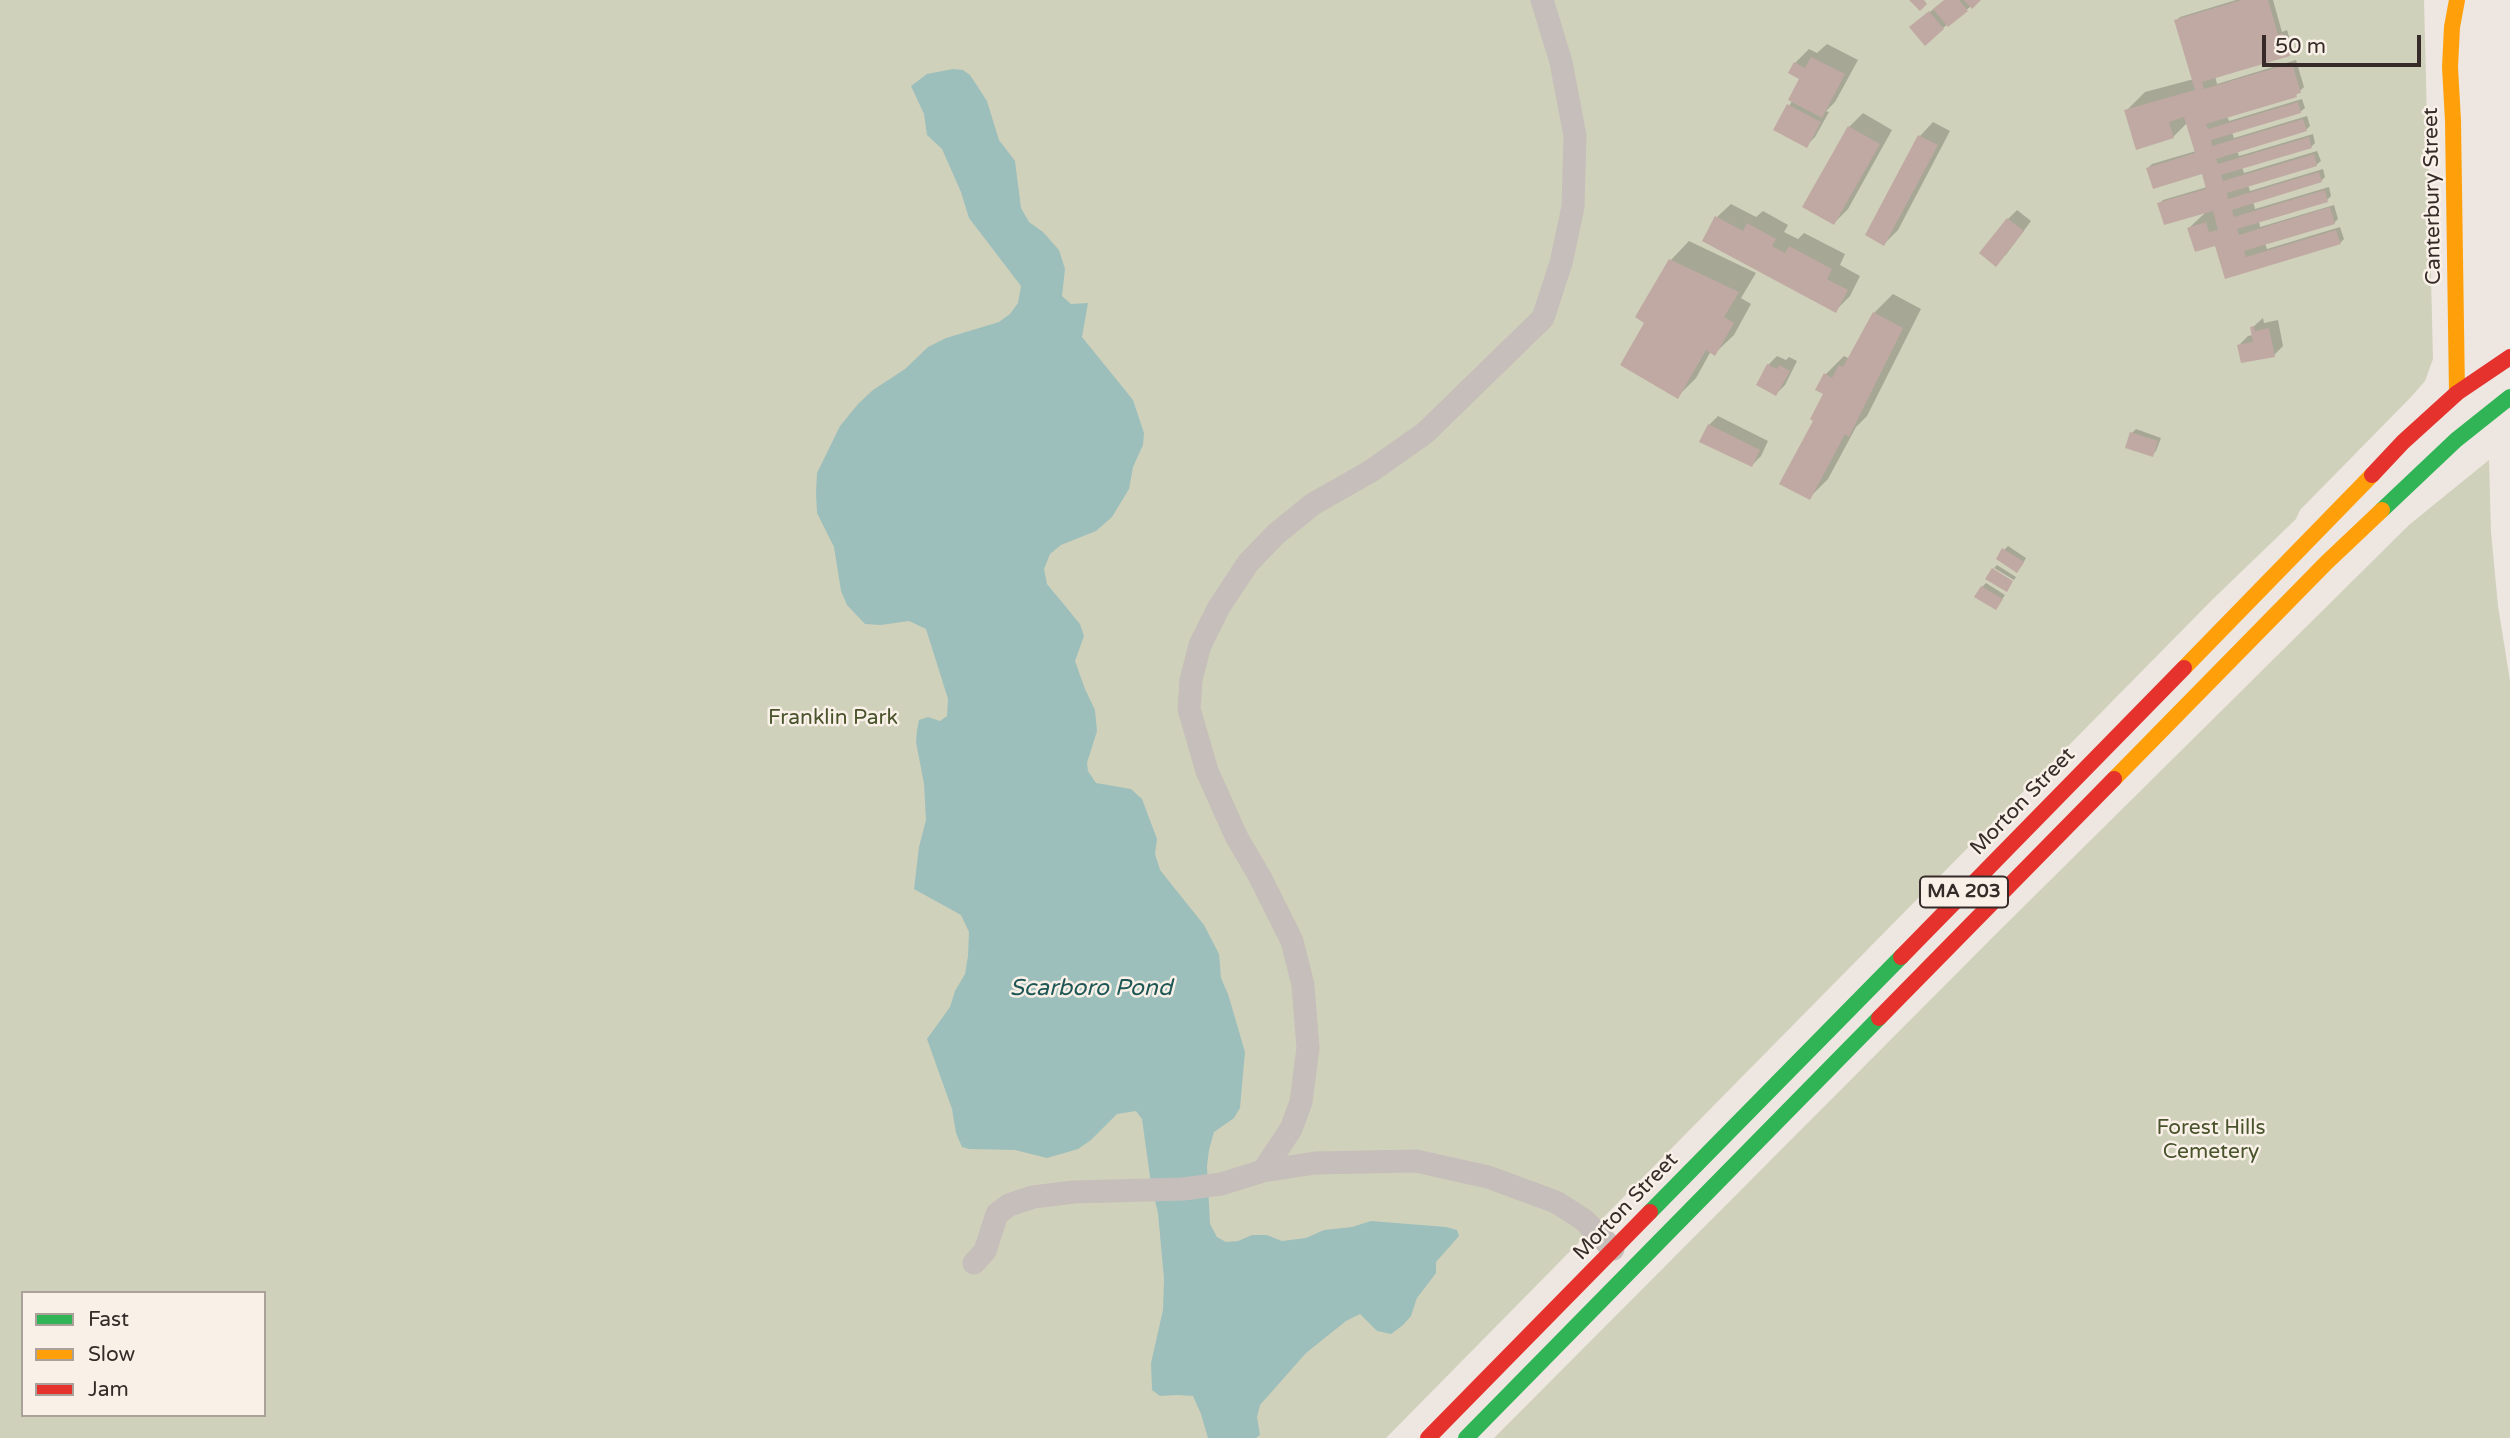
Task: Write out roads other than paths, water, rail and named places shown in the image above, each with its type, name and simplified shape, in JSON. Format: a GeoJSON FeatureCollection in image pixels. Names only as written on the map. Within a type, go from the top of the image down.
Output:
{"type":"FeatureCollection","features":[{"type":"Feature","properties":{"kind":"main road","name":"Canterbury Street"},"geometry":{"type":"LineString","coordinates":[[2457,0],[2452,27],[2450,67],[2458,393]]}},
{"type":"Feature","properties":{"kind":"main road","name":"Morton Street"},"geometry":{"type":"LineString","coordinates":[[1428,1438],[2308,542],[2390,455],[2458,393],[2510,357]]}},
{"type":"Feature","properties":{"kind":"main road","name":"MA 203"},"geometry":{"type":"LineString","coordinates":[[1466,1438],[2326,563],[2456,440],[2510,397]]}},
{"type":"Feature","properties":{"kind":"street"},"geometry":{"type":"LineString","coordinates":[[1263,1171],[1291,1129],[1301,1102],[1308,1048],[1303,985],[1292,941],[1261,877],[1236,836],[1206,771],[1189,709],[1191,680],[1200,645],[1219,607],[1248,563],[1276,534],[1313,504],[1371,471],[1424,433],[1543,318],[1561,263],[1573,207],[1575,136],[1561,62],[1542,0]]}},
{"type":"Feature","properties":{"kind":"street"},"geometry":{"type":"LineString","coordinates":[[974,1263],[985,1251],[997,1214],[1014,1203],[1033,1197],[1074,1192],[1146,1191],[1221,1184],[1263,1171],[1315,1163],[1416,1160],[1488,1177],[1556,1202],[1584,1220],[1613,1250]]}},
{"type":"Feature","properties":{"kind":"water","name":"Scarboro Pond"},"geometry":{"type":"Polygon","coordinates":[[[963,70],[970,75],[987,101],[999,140],[1015,161],[1021,208],[1029,222],[1043,232],[1059,250],[1065,269],[1062,296],[1071,304],[1088,303],[1082,337],[1133,400],[1144,433],[1143,445],[1133,467],[1129,489],[1112,517],[1096,531],[1061,545],[1050,554],[1044,569],[1047,584],[1080,624],[1084,636],[1075,661],[1095,710],[1097,731],[1087,763],[1088,771],[1096,783],[1131,789],[1142,799],[1157,839],[1155,854],[1160,870],[1204,925],[1219,954],[1221,978],[1245,1052],[1240,1108],[1234,1118],[1214,1132],[1209,1150],[1207,1166],[1210,1224],[1217,1237],[1226,1242],[1238,1241],[1252,1235],[1267,1235],[1282,1241],[1306,1238],[1324,1230],[1352,1227],[1371,1221],[1446,1227],[1457,1230],[1459,1236],[1436,1262],[1436,1273],[1417,1298],[1411,1316],[1403,1325],[1391,1334],[1377,1331],[1360,1314],[1346,1321],[1306,1353],[1260,1405],[1257,1417],[1260,1435],[1256,1438],[1208,1438],[1193,1396],[1160,1396],[1152,1390],[1151,1363],[1163,1310],[1164,1279],[1158,1213],[1142,1119],[1136,1111],[1117,1114],[1078,1149],[1047,1158],[1015,1150],[962,1147],[956,1133],[952,1109],[927,1039],[950,1007],[965,974],[968,956],[969,932],[961,915],[914,889],[919,847],[926,820],[924,784],[916,742],[917,730],[919,720],[928,717],[940,721],[947,716],[948,699],[926,629],[909,621],[865,624],[847,605],[841,591],[834,547],[817,513],[816,494],[817,473],[840,426],[858,404],[873,390],[905,369],[928,347],[946,338],[999,322],[1010,314],[1018,303],[1021,286],[969,218],[942,149],[927,135],[924,114],[911,86],[927,74],[963,70]]]}},
{"type":"Feature","properties":{"kind":"park label","name":"Franklin Park"},"geometry":{"type":"Point","coordinates":[833,718]}},
{"type":"Feature","properties":{"kind":"park label","name":"Forest Hills Cemetery"},"geometry":{"type":"Point","coordinates":[2211,1140]}}]}
